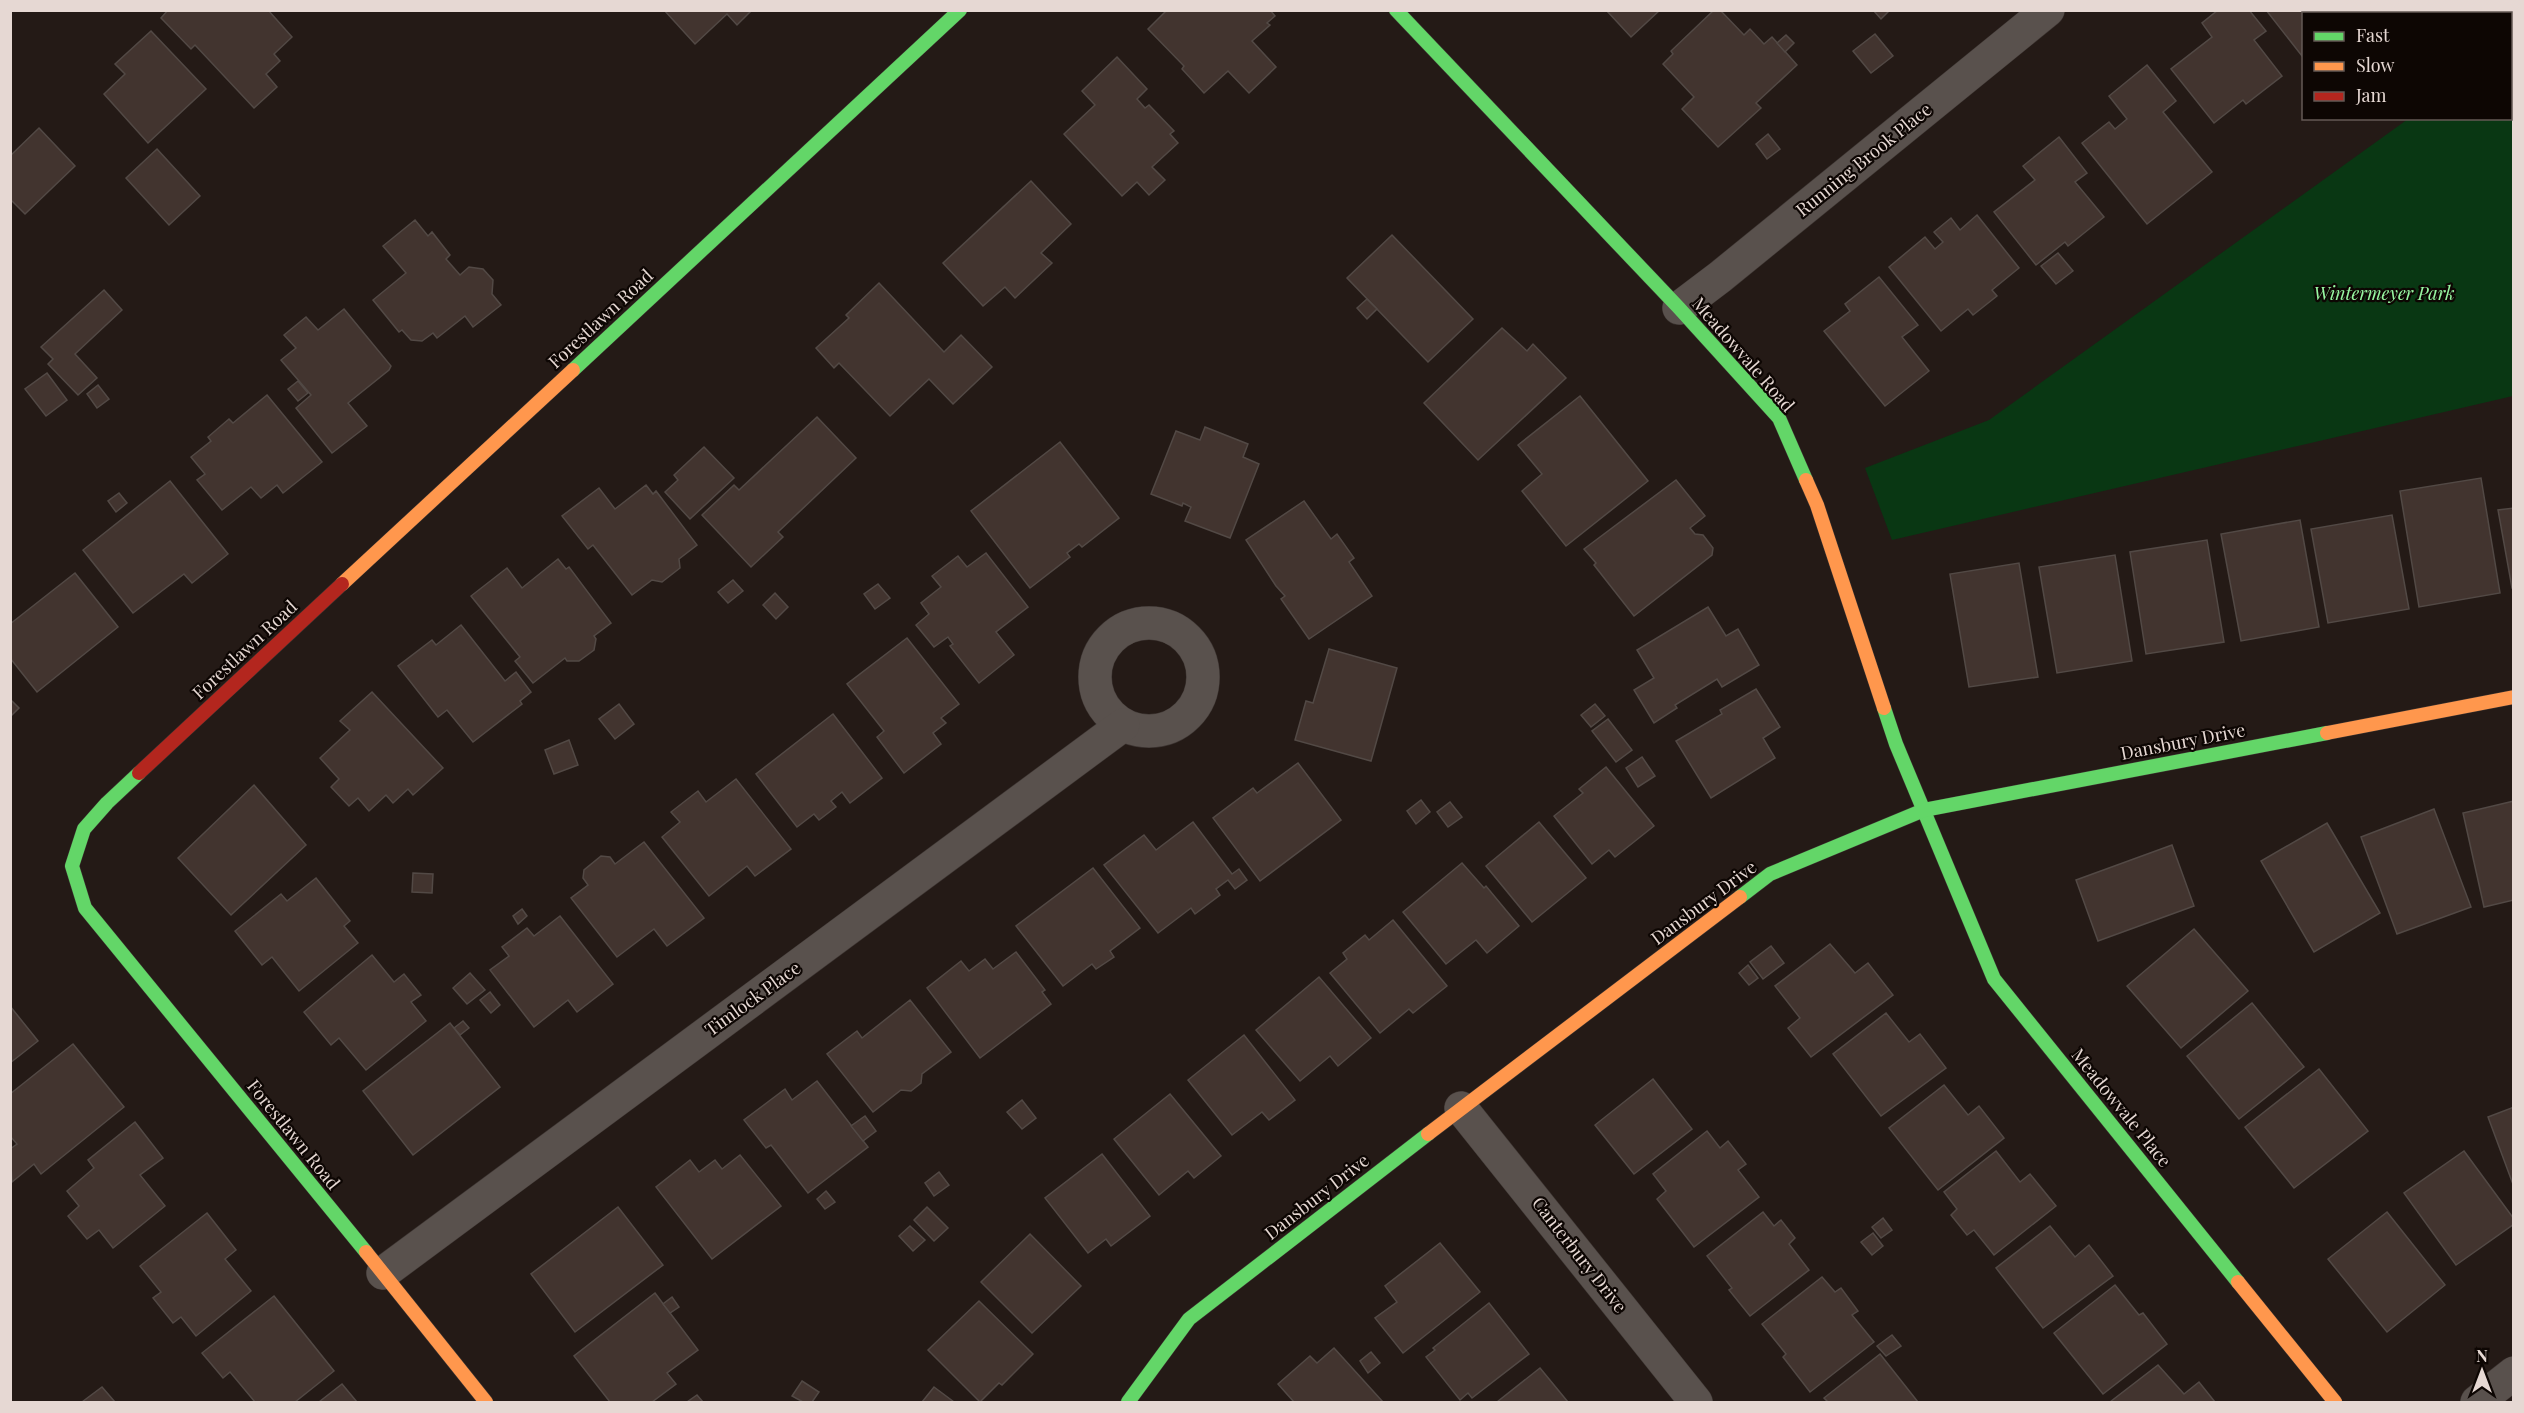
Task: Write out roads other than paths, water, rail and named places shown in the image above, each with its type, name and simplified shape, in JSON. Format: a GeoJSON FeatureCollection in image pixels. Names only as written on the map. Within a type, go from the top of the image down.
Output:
{"type":"FeatureCollection","features":[{"type":"Feature","properties":{"kind":"street","name":"Forestlawn Road"},"geometry":{"type":"LineString","coordinates":[[486,1402],[85,908],[72,866],[84,829],[107,804],[960,10]]}},
{"type":"Feature","properties":{"kind":"street","name":"Meadowvale Road"},"geometry":{"type":"LineString","coordinates":[[1396,10],[1679,308],[1779,418],[1817,505],[1896,744],[1924,810]]}},
{"type":"Feature","properties":{"kind":"street","name":"Running Brook Place"},"geometry":{"type":"LineString","coordinates":[[1679,308],[2048,10]]}},
{"type":"Feature","properties":{"kind":"street","name":"Dansbury Drive"},"geometry":{"type":"LineString","coordinates":[[1128,1402],[1189,1319],[1461,1108],[1770,874],[1924,810],[2514,697]]}},
{"type":"Feature","properties":{"kind":"street","name":"Timlock Place"},"geometry":{"type":"LineString","coordinates":[[383,1273],[1123,725]]}},
{"type":"Feature","properties":{"kind":"street","name":"Meadowvale Place"},"geometry":{"type":"LineString","coordinates":[[1924,810],[1994,979],[2335,1402]]}},
{"type":"Feature","properties":{"kind":"street","name":"Canterbury Drive"},"geometry":{"type":"LineString","coordinates":[[1461,1108],[1696,1402]]}},
{"type":"Feature","properties":{"kind":"street"},"geometry":{"type":"LineString","coordinates":[[2477,1402],[2514,1372]]}},
{"type":"Feature","properties":{"kind":"park label","name":"Wintermeyer Park"},"geometry":{"type":"Point","coordinates":[2384,294]}}]}
